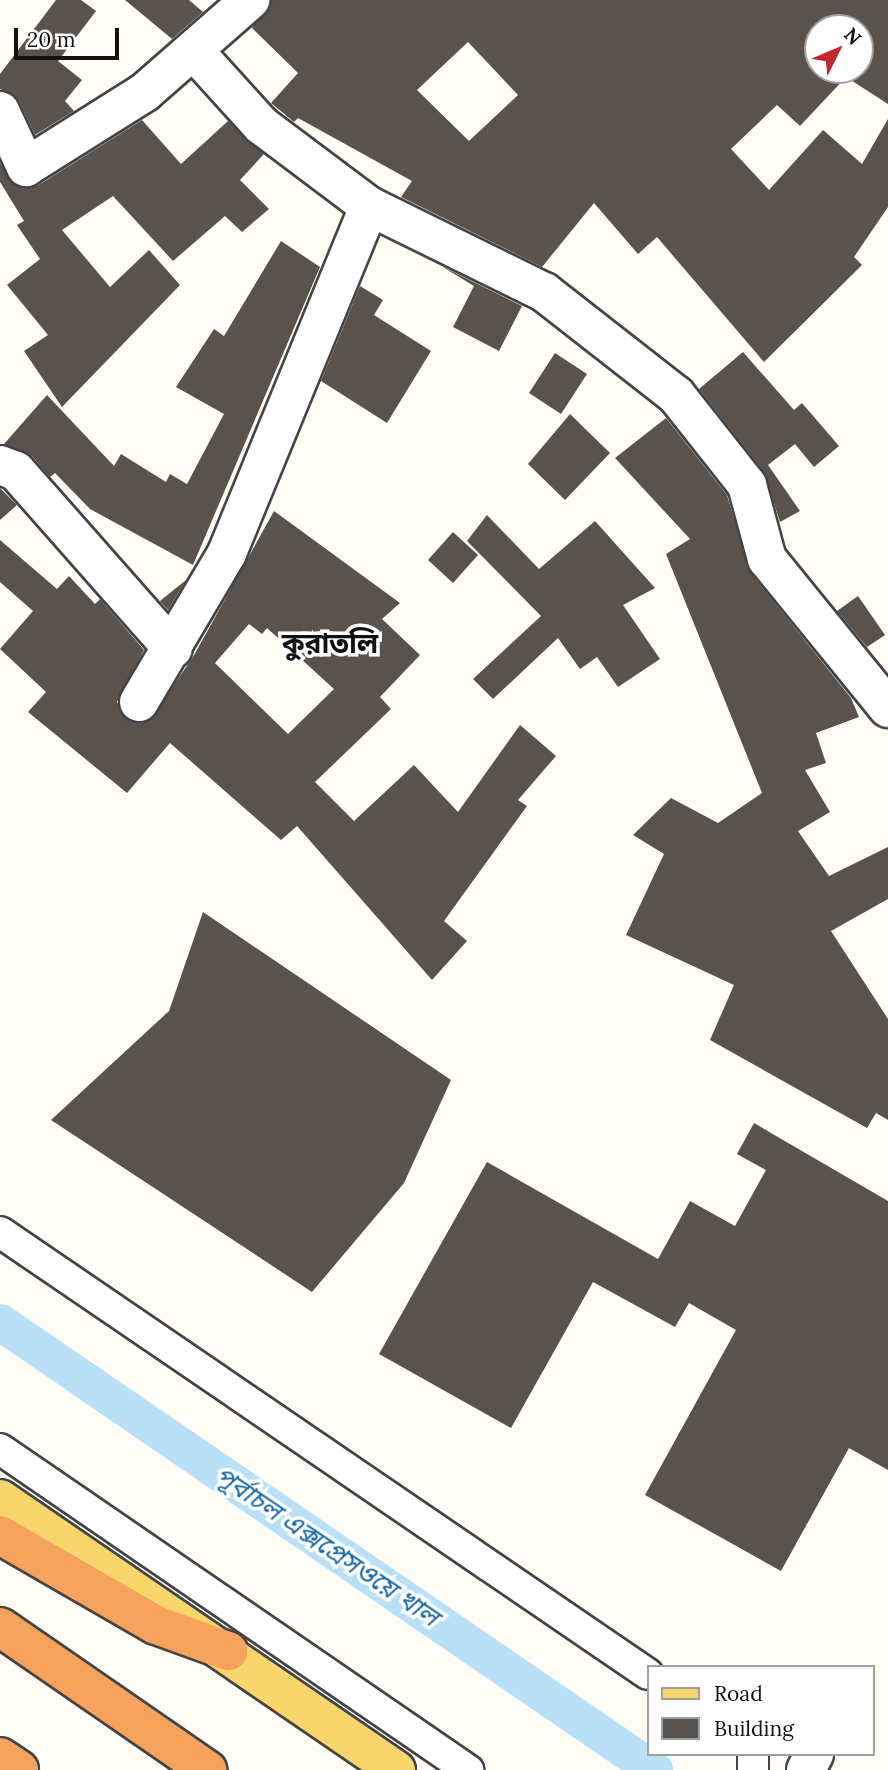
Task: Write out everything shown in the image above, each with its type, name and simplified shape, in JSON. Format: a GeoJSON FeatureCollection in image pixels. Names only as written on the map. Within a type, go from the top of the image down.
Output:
{"type":"FeatureCollection","features":[{"type":"Feature","properties":{"kind":"highway"},"geometry":{"type":"LineString","coordinates":[[0,1535],[144,1618],[228,1651]]}},
{"type":"Feature","properties":{"kind":"highway"},"geometry":{"type":"LineString","coordinates":[[0,1627],[207,1770]]}},
{"type":"Feature","properties":{"kind":"highway"},"geometry":{"type":"LineString","coordinates":[[0,1757],[19,1770]]}},
{"type":"Feature","properties":{"kind":"main road"},"geometry":{"type":"LineString","coordinates":[[0,1499],[228,1651],[396,1770]]}},
{"type":"Feature","properties":{"kind":"street"},"geometry":{"type":"LineString","coordinates":[[0,111],[26,167],[195,52],[250,0]]}},
{"type":"Feature","properties":{"kind":"street"},"geometry":{"type":"LineString","coordinates":[[195,52],[261,125],[369,206],[544,292],[676,396],[747,485],[767,559],[888,708]]}},
{"type":"Feature","properties":{"kind":"street"},"geometry":{"type":"LineString","coordinates":[[139,702],[173,649],[227,553],[369,206]]}},
{"type":"Feature","properties":{"kind":"street"},"geometry":{"type":"LineString","coordinates":[[0,465],[16,471],[173,649]]}},
{"type":"Feature","properties":{"kind":"street"},"geometry":{"type":"LineString","coordinates":[[0,1232],[646,1673]]}},
{"type":"Feature","properties":{"kind":"street"},"geometry":{"type":"LineString","coordinates":[[0,1448],[468,1770]]}},
{"type":"Feature","properties":{"kind":"building"},"geometry":{"type":"Polygon","coordinates":[[[56,0],[81,0],[96,11],[58,61],[82,80],[65,101],[74,111],[35,135],[19,101],[0,89],[0,74],[56,0]]]}},
{"type":"Feature","properties":{"kind":"building"},"geometry":{"type":"Polygon","coordinates":[[[125,0],[189,0],[203,12],[172,39],[125,0]]]}},
{"type":"Feature","properties":{"kind":"building"},"geometry":{"type":"Polygon","coordinates":[[[271,0],[888,0],[888,104],[857,84],[874,84],[874,14],[804,14],[804,84],[839,84],[800,126],[777,105],[731,149],[769,190],[823,130],[862,164],[888,119],[888,207],[854,257],[862,265],[764,362],[657,237],[638,254],[594,203],[542,267],[401,197],[412,181],[298,118],[294,122],[271,103],[298,73],[252,28],[271,0]],[[468,42],[417,90],[469,141],[518,95],[468,42]]]}},
{"type":"Feature","properties":{"kind":"building"},"geometry":{"type":"Polygon","coordinates":[[[142,120],[181,164],[228,121],[264,154],[240,180],[269,209],[242,232],[225,216],[173,261],[113,196],[62,230],[110,287],[149,250],[180,285],[62,407],[24,351],[48,335],[7,285],[40,259],[17,225],[24,221],[0,182],[0,163],[15,186],[37,186],[142,120]]]}},
{"type":"Feature","properties":{"kind":"building"},"geometry":{"type":"Polygon","coordinates":[[[281,241],[320,267],[193,565],[90,509],[55,473],[50,477],[32,456],[4,444],[47,395],[114,466],[121,454],[166,482],[170,474],[187,484],[224,414],[176,387],[214,329],[224,336],[281,241]]]}},
{"type":"Feature","properties":{"kind":"building"},"geometry":{"type":"Polygon","coordinates":[[[441,266],[522,306],[499,351],[453,327],[474,286],[441,266]]]}},
{"type":"Feature","properties":{"kind":"building"},"geometry":{"type":"Polygon","coordinates":[[[360,286],[383,300],[374,315],[431,351],[387,423],[321,381],[360,286]]]}},
{"type":"Feature","properties":{"kind":"building"},"geometry":{"type":"Polygon","coordinates":[[[743,352],[794,410],[802,403],[839,446],[814,467],[795,444],[768,465],[800,511],[780,522],[764,472],[699,389],[743,352]]]}},
{"type":"Feature","properties":{"kind":"building"},"geometry":{"type":"Polygon","coordinates":[[[555,353],[587,374],[561,414],[529,393],[555,353]]]}},
{"type":"Feature","properties":{"kind":"building"},"geometry":{"type":"Polygon","coordinates":[[[570,414],[610,453],[565,500],[528,464],[570,414]]]}},
{"type":"Feature","properties":{"kind":"building"},"geometry":{"type":"Polygon","coordinates":[[[666,418],[727,495],[750,572],[851,698],[859,717],[816,733],[826,763],[805,770],[830,812],[798,831],[829,876],[888,847],[888,899],[831,931],[888,1019],[888,1120],[876,1113],[867,1128],[710,1040],[734,985],[626,935],[664,854],[633,835],[671,798],[718,823],[762,793],[666,554],[690,539],[615,458],[666,418]]]}},
{"type":"Feature","properties":{"kind":"building"},"geometry":{"type":"Polygon","coordinates":[[[0,488],[17,505],[0,520],[0,488]]]}},
{"type":"Feature","properties":{"kind":"building"},"geometry":{"type":"Polygon","coordinates":[[[274,511],[400,603],[382,619],[420,655],[380,697],[391,709],[315,782],[354,821],[414,765],[458,812],[520,725],[556,756],[518,800],[527,806],[444,921],[467,941],[432,980],[297,826],[281,840],[170,743],[127,793],[28,712],[46,692],[0,649],[33,611],[0,582],[0,540],[57,589],[69,576],[95,604],[100,599],[144,650],[117,702],[129,721],[149,721],[193,657],[274,511]],[[249,624],[215,663],[288,734],[334,689],[267,628],[262,634],[249,624]]]}},
{"type":"Feature","properties":{"kind":"building"},"geometry":{"type":"Polygon","coordinates":[[[487,515],[539,569],[595,521],[655,588],[623,605],[660,659],[618,687],[597,657],[580,669],[558,638],[493,699],[473,679],[541,616],[467,541],[487,515]]]}},
{"type":"Feature","properties":{"kind":"building"},"geometry":{"type":"Polygon","coordinates":[[[453,532],[478,555],[453,583],[428,560],[453,532]]]}},
{"type":"Feature","properties":{"kind":"building"},"geometry":{"type":"Polygon","coordinates":[[[186,580],[168,610],[160,601],[186,580]]]}},
{"type":"Feature","properties":{"kind":"building"},"geometry":{"type":"Polygon","coordinates":[[[858,596],[885,635],[867,647],[837,611],[858,596]]]}},
{"type":"Feature","properties":{"kind":"building"},"geometry":{"type":"Polygon","coordinates":[[[203,912],[451,1080],[404,1183],[312,1292],[51,1120],[169,1011],[203,912]]]}},
{"type":"Feature","properties":{"kind":"building"},"geometry":{"type":"Polygon","coordinates":[[[754,1123],[888,1201],[888,1470],[849,1448],[781,1571],[645,1495],[736,1330],[689,1303],[675,1327],[593,1282],[511,1428],[379,1354],[487,1162],[658,1259],[690,1201],[735,1226],[766,1170],[737,1154],[754,1123]]]}},
{"type":"Feature","properties":{"kind":"waterway","name":"পূর্বাচল এক্সপ্রেসওয়ে খাল"},"geometry":{"type":"LineString","coordinates":[[0,1322],[654,1770]]}},
{"type":"Feature","properties":{"kind":"district","name":"কুরাতলি"},"geometry":{"type":"Point","coordinates":[330,643]}}]}
